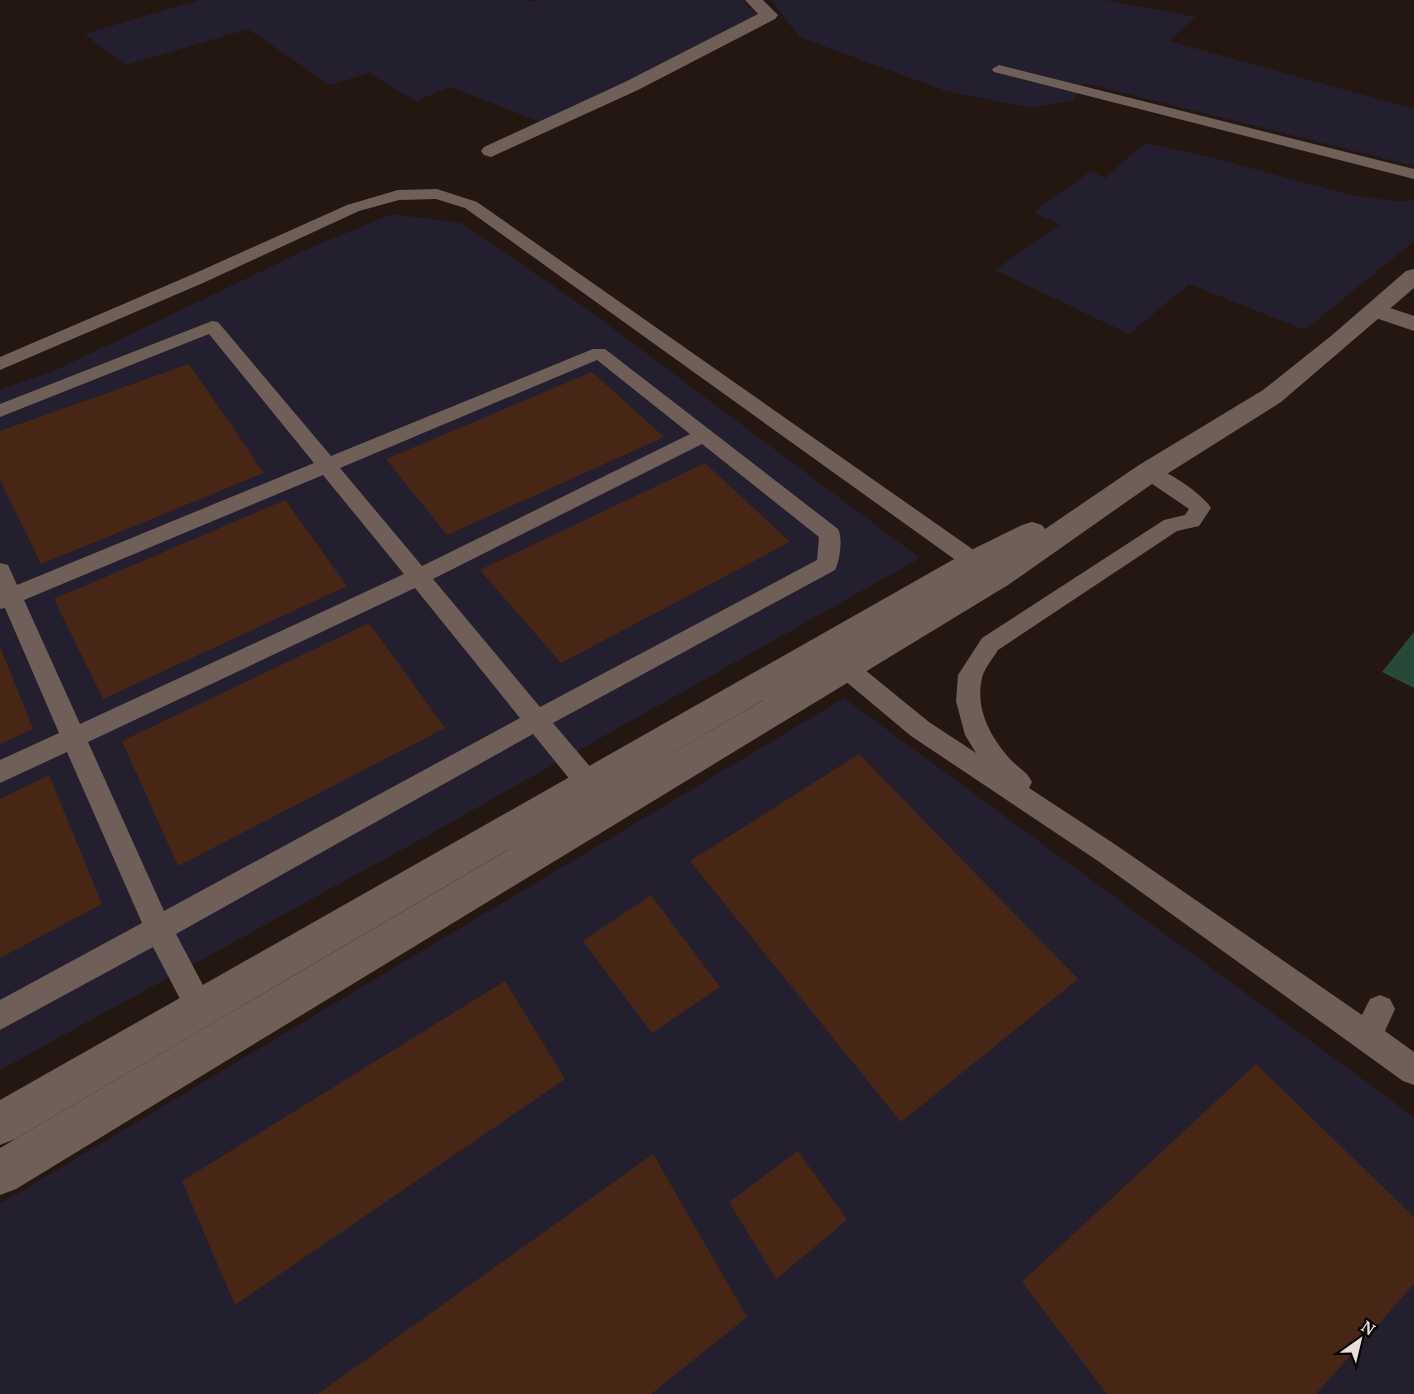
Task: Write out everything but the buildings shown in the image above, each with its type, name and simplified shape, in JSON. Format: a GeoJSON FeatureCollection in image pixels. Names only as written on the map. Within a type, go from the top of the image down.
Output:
{"type":"FeatureCollection","features":[{"type":"Feature","properties":{"kind":"main road"},"geometry":{"type":"LineString","coordinates":[[491,151],[656,74],[769,15],[753,0]]}},
{"type":"Feature","properties":{"kind":"main road"},"geometry":{"type":"LineString","coordinates":[[0,1124],[589,784],[985,570],[1149,472],[1272,396],[1414,276]]}},
{"type":"Feature","properties":{"kind":"main road"},"geometry":{"type":"LineString","coordinates":[[1375,310],[1414,324]]}},
{"type":"Feature","properties":{"kind":"main road"},"geometry":{"type":"LineString","coordinates":[[0,1173],[846,668],[985,570]]}},
{"type":"Feature","properties":{"kind":"lane"},"geometry":{"type":"LineString","coordinates":[[999,69],[1414,174]]}},
{"type":"Feature","properties":{"kind":"lane"},"geometry":{"type":"LineString","coordinates":[[0,364],[197,279],[353,207],[398,195],[436,194],[471,205],[985,570]]}},
{"type":"Feature","properties":{"kind":"lane"},"geometry":{"type":"LineString","coordinates":[[0,411],[212,326],[589,784]]}},
{"type":"Feature","properties":{"kind":"lane"},"geometry":{"type":"LineString","coordinates":[[0,1016],[537,720],[827,564],[830,534],[599,353],[6,598]]}},
{"type":"Feature","properties":{"kind":"lane"},"geometry":{"type":"LineString","coordinates":[[0,772],[418,577],[705,435]]}},
{"type":"Feature","properties":{"kind":"lane"},"geometry":{"type":"LineString","coordinates":[[1107,853],[1002,768],[977,735],[968,701],[970,675],[990,644],[1022,621],[1171,525],[1192,521],[1201,508],[1149,472]]}},
{"type":"Feature","properties":{"kind":"lane"},"geometry":{"type":"LineString","coordinates":[[0,571],[6,598],[74,737],[158,929],[200,1008]]}},
{"type":"Feature","properties":{"kind":"lane"},"geometry":{"type":"LineString","coordinates":[[846,668],[920,729],[1107,853],[1414,1070]]}},
{"type":"Feature","properties":{"kind":"lane"},"geometry":{"type":"LineString","coordinates":[[1367,1037],[1380,1009]]}},
{"type":"Feature","properties":{"kind":"shaded area"},"geometry":{"type":"Polygon","coordinates":[[[199,0],[526,0],[533,2],[540,0],[742,0],[757,15],[703,48],[540,122],[451,87],[416,101],[369,73],[330,85],[248,29],[126,65],[84,34],[199,0]]]}},
{"type":"Feature","properties":{"kind":"shaded area"},"geometry":{"type":"Polygon","coordinates":[[[772,0],[1105,0],[1196,17],[1169,41],[1414,109],[1414,166],[1084,83],[1073,100],[1032,108],[946,91],[799,37],[772,0]]]}},
{"type":"Feature","properties":{"kind":"shaded area"},"geometry":{"type":"Polygon","coordinates":[[[1145,143],[1210,157],[1347,194],[1398,202],[1414,200],[1414,241],[1305,330],[1189,284],[1129,334],[995,270],[1060,225],[1034,212],[1091,171],[1105,178],[1145,143]]]}},
{"type":"Feature","properties":{"kind":"shaded area"},"geometry":{"type":"Polygon","coordinates":[[[392,214],[461,223],[590,311],[920,558],[425,837],[0,1070],[0,390],[58,369],[312,247],[392,214]]]}},
{"type":"Feature","properties":{"kind":"shaded area"},"geometry":{"type":"Polygon","coordinates":[[[844,698],[1414,1117],[1414,1394],[0,1394],[0,1204],[844,698]]]}},
{"type":"Feature","properties":{"kind":"green space"},"geometry":{"type":"Polygon","coordinates":[[[1414,632],[1414,688],[1382,672],[1414,632]]]}}]}
